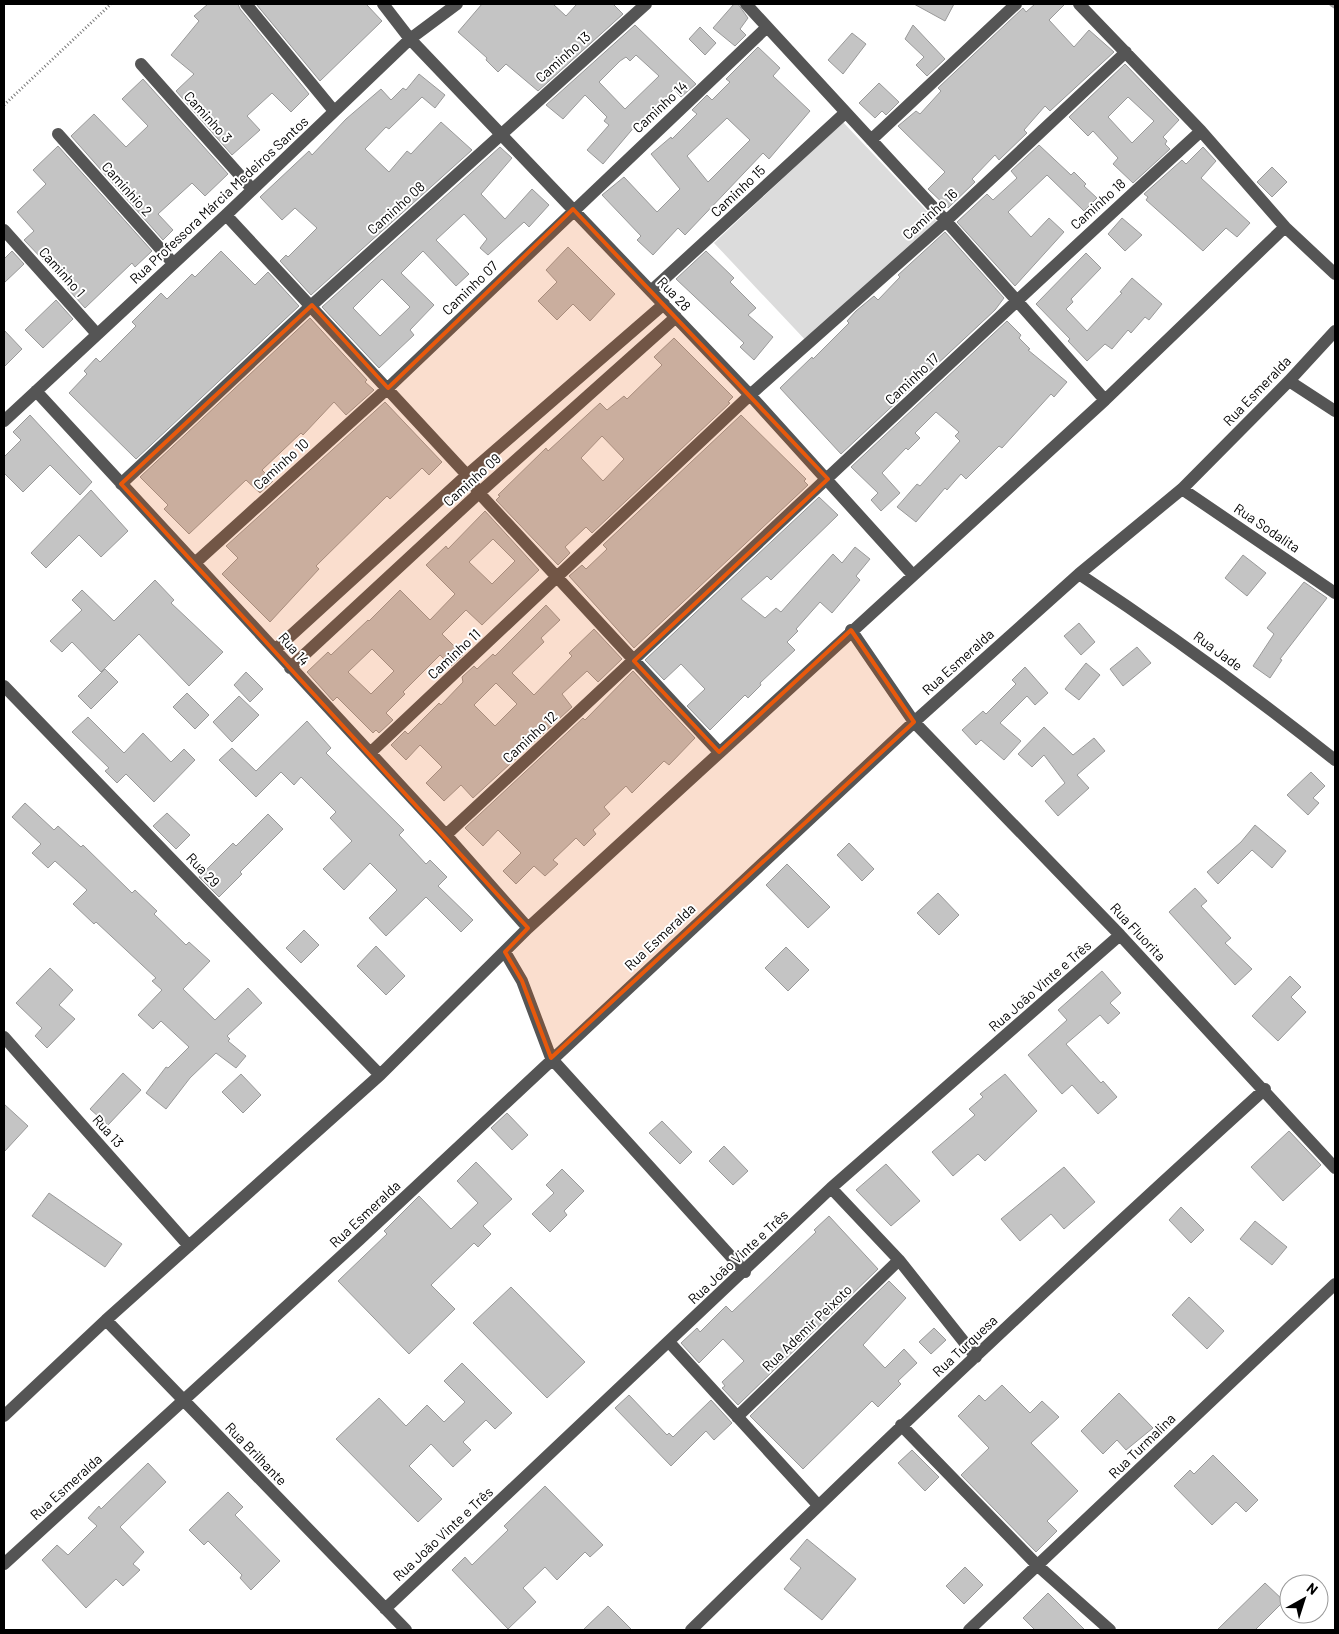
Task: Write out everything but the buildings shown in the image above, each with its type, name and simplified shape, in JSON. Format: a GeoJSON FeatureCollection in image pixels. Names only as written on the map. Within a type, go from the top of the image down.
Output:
{"type":"FeatureCollection","features":[{"type":"Feature","properties":{"kind":"street"},"geometry":{"type":"LineString","coordinates":[[246,4],[334,112]]}},
{"type":"Feature","properties":{"kind":"street","name":"Rua 28"},"geometry":{"type":"LineString","coordinates":[[383,4],[410,39],[750,395],[912,574]]}},
{"type":"Feature","properties":{"kind":"street","name":"Rua Professora Márcia Medeiros Santos"},"geometry":{"type":"LineString","coordinates":[[4,421],[226,215],[410,39],[457,4]]}},
{"type":"Feature","properties":{"kind":"street","name":"Caminho 13"},"geometry":{"type":"LineString","coordinates":[[500,133],[646,4]]}},
{"type":"Feature","properties":{"kind":"street"},"geometry":{"type":"LineString","coordinates":[[746,4],[946,221],[1105,400]]}},
{"type":"Feature","properties":{"kind":"street"},"geometry":{"type":"LineString","coordinates":[[871,140],[1016,4]]}},
{"type":"Feature","properties":{"kind":"street"},"geometry":{"type":"LineString","coordinates":[[1079,4],[1201,131],[1285,226],[1335,274]]}},
{"type":"Feature","properties":{"kind":"street","name":"Caminho 14"},"geometry":{"type":"LineString","coordinates":[[573,209],[767,27]]}},
{"type":"Feature","properties":{"kind":"street","name":"Caminho 16"},"geometry":{"type":"LineString","coordinates":[[558,577],[750,395],[946,221],[1126,52]]}},
{"type":"Feature","properties":{"kind":"street","name":"Caminho 3"},"geometry":{"type":"LineString","coordinates":[[141,64],[252,189]]}},
{"type":"Feature","properties":{"kind":"street","name":"Caminho 15"},"geometry":{"type":"LineString","coordinates":[[651,291],[845,113]]}},
{"type":"Feature","properties":{"kind":"street","name":"Caminho 18"},"geometry":{"type":"LineString","coordinates":[[1016,300],[1201,131]]}},
{"type":"Feature","properties":{"kind":"street","name":"Caminho 08"},"geometry":{"type":"LineString","coordinates":[[312,305],[500,133]]}},
{"type":"Feature","properties":{"kind":"street","name":"Caminhio 2"},"geometry":{"type":"LineString","coordinates":[[58,134],[173,263]]}},
{"type":"Feature","properties":{"kind":"street","name":"Caminho 07"},"geometry":{"type":"LineString","coordinates":[[388,388],[573,209]]}},
{"type":"Feature","properties":{"kind":"street"},"geometry":{"type":"LineString","coordinates":[[226,215],[312,305],[467,475],[479,493],[719,752]]}},
{"type":"Feature","properties":{"kind":"street"},"geometry":{"type":"LineString","coordinates":[[4,1416],[106,1320],[380,1075],[528,928],[912,574],[1105,400],[1285,226]]}},
{"type":"Feature","properties":{"kind":"street","name":"Caminho 1"},"geometry":{"type":"LineString","coordinates":[[4,230],[97,334]]}},
{"type":"Feature","properties":{"kind":"street","name":"Caminho 17"},"geometry":{"type":"LineString","coordinates":[[634,660],[1016,300]]}},
{"type":"Feature","properties":{"kind":"street","name":"Caminho 09"},"geometry":{"type":"LineString","coordinates":[[275,650],[467,475],[664,304]]}},
{"type":"Feature","properties":{"kind":"street"},"geometry":{"type":"LineString","coordinates":[[122,484],[312,305]]}},
{"type":"Feature","properties":{"kind":"street","name":"Caminho 09"},"geometry":{"type":"LineString","coordinates":[[290,668],[479,493],[676,317]]}},
{"type":"Feature","properties":{"kind":"street","name":"Rua Esmeralda"},"geometry":{"type":"LineString","coordinates":[[4,1564],[184,1401],[914,722],[1079,574],[1182,489],[1289,381],[1335,331]]}},
{"type":"Feature","properties":{"kind":"street"},"geometry":{"type":"LineString","coordinates":[[1289,381],[1335,412]]}},
{"type":"Feature","properties":{"kind":"street","name":"Caminho 10"},"geometry":{"type":"LineString","coordinates":[[195,563],[388,388]]}},
{"type":"Feature","properties":{"kind":"street","name":"Rua 14"},"geometry":{"type":"LineString","coordinates":[[36,391],[290,668],[446,834],[528,928]]}},
{"type":"Feature","properties":{"kind":"street","name":"Rua Sodalita"},"geometry":{"type":"LineString","coordinates":[[1182,489],[1335,593]]}},
{"type":"Feature","properties":{"kind":"street","name":"Rua Jade"},"geometry":{"type":"LineString","coordinates":[[1079,574],[1157,626],[1255,697],[1335,760]]}},
{"type":"Feature","properties":{"kind":"street","name":"Caminho 11"},"geometry":{"type":"LineString","coordinates":[[370,753],[558,577]]}},
{"type":"Feature","properties":{"kind":"street","name":"Rua Fluorita"},"geometry":{"type":"LineString","coordinates":[[851,630],[914,722],[1120,935],[1265,1089],[1335,1168]]}},
{"type":"Feature","properties":{"kind":"street","name":"Caminho 12"},"geometry":{"type":"LineString","coordinates":[[446,834],[634,660]]}},
{"type":"Feature","properties":{"kind":"street","name":"Rua 29"},"geometry":{"type":"LineString","coordinates":[[4,686],[380,1075]]}},
{"type":"Feature","properties":{"kind":"street","name":"Rua João Vinte e Três"},"geometry":{"type":"LineString","coordinates":[[385,1609],[745,1272],[831,1188],[1120,935]]}},
{"type":"Feature","properties":{"kind":"street"},"geometry":{"type":"LineString","coordinates":[[505,952],[522,981],[551,1058],[745,1272]]}},
{"type":"Feature","properties":{"kind":"street","name":"Rua 13"},"geometry":{"type":"LineString","coordinates":[[4,1037],[189,1246]]}},
{"type":"Feature","properties":{"kind":"street","name":"Rua Turquesa"},"geometry":{"type":"LineString","coordinates":[[691,1630],[901,1425],[976,1357],[1111,1228],[1265,1089]]}},
{"type":"Feature","properties":{"kind":"street"},"geometry":{"type":"LineString","coordinates":[[831,1188],[899,1260],[976,1357]]}},
{"type":"Feature","properties":{"kind":"street","name":"Rua Ademir Peixoto"},"geometry":{"type":"LineString","coordinates":[[737,1417],[899,1260]]}},
{"type":"Feature","properties":{"kind":"street","name":"Rua Turmalina"},"geometry":{"type":"LineString","coordinates":[[969,1630],[1335,1284]]}},
{"type":"Feature","properties":{"kind":"street","name":"Rua Brilhante"},"geometry":{"type":"LineString","coordinates":[[106,1320],[406,1630]]}},
{"type":"Feature","properties":{"kind":"street"},"geometry":{"type":"LineString","coordinates":[[669,1342],[818,1505]]}},
{"type":"Feature","properties":{"kind":"street"},"geometry":{"type":"LineString","coordinates":[[901,1425],[1038,1566],[1110,1630]]}},
{"type":"Feature","properties":{"kind":"path"},"geometry":{"type":"LineString","coordinates":[[4,105],[111,4]]}},
{"type":"Feature","properties":{"kind":"highlighted area"},"geometry":{"type":"Polygon","coordinates":[[[573,209],[828,479],[634,661],[719,752],[851,630],[914,722],[551,1058],[522,981],[505,952],[528,928],[121,484],[312,305],[388,388],[573,209]]]}},
{"type":"Feature","properties":{"kind":"shaded area"},"geometry":{"type":"Polygon","coordinates":[[[843,122],[939,224],[810,345],[714,243],[843,122]]]}}]}
